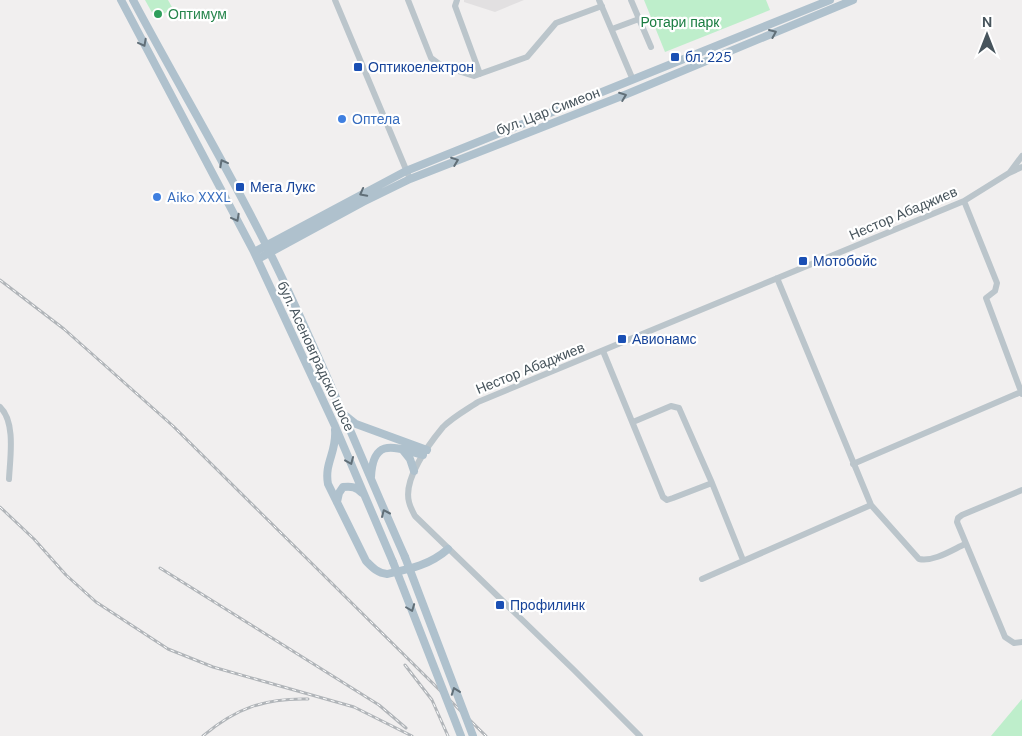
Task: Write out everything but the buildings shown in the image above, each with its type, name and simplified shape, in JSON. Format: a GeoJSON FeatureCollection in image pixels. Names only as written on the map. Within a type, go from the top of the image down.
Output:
{"type":"FeatureCollection","features":[{"type":"Feature","properties":{"kind":"main road","name":"бул. Асеновградско шосе"},"geometry":{"type":"LineString","coordinates":[[121,0],[256,256],[335,426],[394,562],[461,736]]}},
{"type":"Feature","properties":{"kind":"main road","name":"бул. Асеновградско шосе"},"geometry":{"type":"LineString","coordinates":[[134,0],[268,249],[344,415],[405,557],[473,736]]}},
{"type":"Feature","properties":{"kind":"main road","name":"бул. Цар Симеон"},"geometry":{"type":"LineString","coordinates":[[256,256],[406,171],[633,80],[819,2],[830,0]]}},
{"type":"Feature","properties":{"kind":"main road","name":"бул. Цар Симеон"},"geometry":{"type":"LineString","coordinates":[[268,249],[410,179],[627,94],[853,0]]}},
{"type":"Feature","properties":{"kind":"main road"},"geometry":{"type":"LineString","coordinates":[[344,415],[356,424],[425,453]]}},
{"type":"Feature","properties":{"kind":"main road"},"geometry":{"type":"LineString","coordinates":[[335,426],[335,448],[326,474],[328,484],[366,561],[381,573],[387,574],[422,566],[448,549]]}},
{"type":"Feature","properties":{"kind":"main road"},"geometry":{"type":"LineString","coordinates":[[371,479],[371,463],[376,452],[384,448],[425,453]]}},
{"type":"Feature","properties":{"kind":"main road"},"geometry":{"type":"LineString","coordinates":[[402,449],[410,459],[414,471]]}},
{"type":"Feature","properties":{"kind":"main road"},"geometry":{"type":"LineString","coordinates":[[337,502],[343,487],[357,488],[365,496]]}},
{"type":"Feature","properties":{"kind":"street"},"geometry":{"type":"LineString","coordinates":[[335,0],[410,179]]}},
{"type":"Feature","properties":{"kind":"street"},"geometry":{"type":"LineString","coordinates":[[408,0],[431,58],[442,66],[474,76],[527,57],[556,23],[601,3],[633,80]]}},
{"type":"Feature","properties":{"kind":"street"},"geometry":{"type":"LineString","coordinates":[[457,0],[455,6],[480,74]]}},
{"type":"Feature","properties":{"kind":"street"},"geometry":{"type":"LineString","coordinates":[[631,0],[651,47]]}},
{"type":"Feature","properties":{"kind":"street"},"geometry":{"type":"LineString","coordinates":[[819,2],[823,12]]}},
{"type":"Feature","properties":{"kind":"street"},"geometry":{"type":"LineString","coordinates":[[612,29],[639,18]]}},
{"type":"Feature","properties":{"kind":"street","name":"Нестор Абаджиев"},"geometry":{"type":"LineString","coordinates":[[1009,173],[1022,156]]}},
{"type":"Feature","properties":{"kind":"street","name":"Нестор Абаджиев"},"geometry":{"type":"LineString","coordinates":[[640,736],[415,516],[408,502],[409,484],[414,471],[425,453],[444,427],[460,413],[478,402],[964,201],[1022,167]]}},
{"type":"Feature","properties":{"kind":"street"},"geometry":{"type":"LineString","coordinates":[[853,464],[1022,393],[986,298],[995,291],[997,283],[964,201]]}},
{"type":"Feature","properties":{"kind":"street"},"geometry":{"type":"LineString","coordinates":[[777,278],[871,505],[920,559],[931,559],[965,544]]}},
{"type":"Feature","properties":{"kind":"street"},"geometry":{"type":"LineString","coordinates":[[604,351],[663,497],[667,500],[712,483]]}},
{"type":"Feature","properties":{"kind":"street"},"geometry":{"type":"LineString","coordinates":[[633,422],[671,406],[679,408],[743,560]]}},
{"type":"Feature","properties":{"kind":"street"},"geometry":{"type":"LineString","coordinates":[[0,407],[8,418],[10,428],[9,479]]}},
{"type":"Feature","properties":{"kind":"street"},"geometry":{"type":"LineString","coordinates":[[1022,490],[958,518],[957,522],[1005,637],[1014,642],[1022,642]]}},
{"type":"Feature","properties":{"kind":"street"},"geometry":{"type":"LineString","coordinates":[[702,579],[871,505]]}},
{"type":"Feature","properties":{"kind":"shaded area"},"geometry":{"type":"Polygon","coordinates":[[[464,0],[524,0],[495,12],[464,2],[464,0]]]}},
{"type":"Feature","properties":{"kind":"green space","name":"Оптимум"},"geometry":{"type":"Polygon","coordinates":[[[145,0],[168,0],[173,9],[155,18],[145,0]]]}},
{"type":"Feature","properties":{"kind":"green space","name":"Ротари парк"},"geometry":{"type":"Polygon","coordinates":[[[644,0],[766,0],[770,10],[665,52],[644,0]]]}},
{"type":"Feature","properties":{"kind":"green space"},"geometry":{"type":"Polygon","coordinates":[[[1022,699],[1022,736],[991,736],[1022,699]]]}},
{"type":"Feature","properties":{"kind":"railway"},"geometry":{"type":"LineString","coordinates":[[0,280],[64,329],[173,426],[486,736]]}},
{"type":"Feature","properties":{"kind":"railway"},"geometry":{"type":"LineString","coordinates":[[0,507],[34,539],[66,575],[96,602],[168,649],[213,667],[354,707],[412,736]]}},
{"type":"Feature","properties":{"kind":"railway"},"geometry":{"type":"LineString","coordinates":[[160,568],[379,705],[406,728]]}},
{"type":"Feature","properties":{"kind":"railway"},"geometry":{"type":"LineString","coordinates":[[405,665],[432,700],[448,736]]}},
{"type":"Feature","properties":{"kind":"railway"},"geometry":{"type":"LineString","coordinates":[[203,736],[227,718],[252,707],[278,700],[308,699]]}},
{"type":"Feature","properties":{"kind":"place","name":"Оптимум"},"geometry":{"type":"Point","coordinates":[158,14]}},
{"type":"Feature","properties":{"kind":"place","name":"бл. 225"},"geometry":{"type":"Point","coordinates":[675,57]}},
{"type":"Feature","properties":{"kind":"place","name":"Оптикоелектрон"},"geometry":{"type":"Point","coordinates":[358,67]}},
{"type":"Feature","properties":{"kind":"place","name":"Оптела"},"geometry":{"type":"Point","coordinates":[342,119]}},
{"type":"Feature","properties":{"kind":"place","name":"Мега Лукс"},"geometry":{"type":"Point","coordinates":[240,187]}},
{"type":"Feature","properties":{"kind":"place","name":"Aiko XXXL"},"geometry":{"type":"Point","coordinates":[157,197]}},
{"type":"Feature","properties":{"kind":"place","name":"Мотобойс"},"geometry":{"type":"Point","coordinates":[803,261]}},
{"type":"Feature","properties":{"kind":"place","name":"Авионамс"},"geometry":{"type":"Point","coordinates":[622,339]}},
{"type":"Feature","properties":{"kind":"place","name":"Профилинк"},"geometry":{"type":"Point","coordinates":[500,605]}}]}
